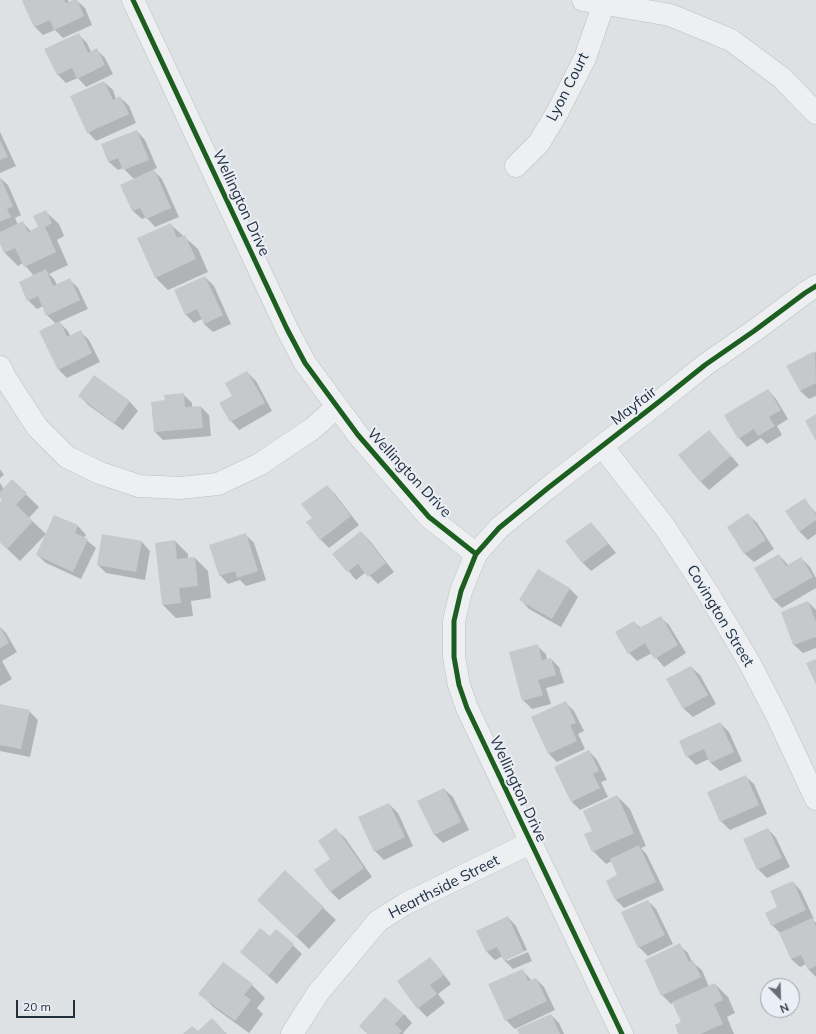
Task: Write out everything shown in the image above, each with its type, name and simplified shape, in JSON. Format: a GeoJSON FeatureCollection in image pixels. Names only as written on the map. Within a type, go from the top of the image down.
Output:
{"type":"FeatureCollection","features":[{"type":"Feature","properties":{"kind":"street","name":"Wellington Drive"},"geometry":{"type":"LineString","coordinates":[[133,0],[287,329],[305,363],[358,435],[429,517],[476,554],[461,591],[454,621],[454,657],[459,685],[467,708],[530,843],[622,1034]]}},
{"type":"Feature","properties":{"kind":"street"},"geometry":{"type":"LineString","coordinates":[[597,1],[670,15],[731,40],[782,78],[816,113]]}},
{"type":"Feature","properties":{"kind":"street","name":"Lyon Court"},"geometry":{"type":"LineString","coordinates":[[516,166],[539,143],[558,111],[584,58],[597,1]]}},
{"type":"Feature","properties":{"kind":"street","name":"Mayfair"},"geometry":{"type":"LineString","coordinates":[[476,554],[499,528],[548,488],[705,365],[816,286]]}},
{"type":"Feature","properties":{"kind":"street"},"geometry":{"type":"LineString","coordinates":[[0,367],[37,427],[67,457],[100,473],[139,486],[180,488],[218,484],[260,464],[312,429],[337,407]]}},
{"type":"Feature","properties":{"kind":"street","name":"Covington Street"},"geometry":{"type":"LineString","coordinates":[[602,446],[664,526],[708,593],[753,669],[816,799]]}},
{"type":"Feature","properties":{"kind":"street","name":"Hearthside Street"},"geometry":{"type":"LineString","coordinates":[[292,1034],[318,993],[378,921],[405,904],[530,843]]}},
{"type":"Feature","properties":{"kind":"building"},"geometry":{"type":"Polygon","coordinates":[[[64,0],[66,3],[77,0],[84,16],[54,30],[50,20],[34,27],[22,1],[64,0]]]}},
{"type":"Feature","properties":{"kind":"building"},"geometry":{"type":"Polygon","coordinates":[[[79,33],[88,53],[97,48],[105,65],[77,79],[72,68],[57,75],[44,49],[79,33]]]}},
{"type":"Feature","properties":{"kind":"building"},"geometry":{"type":"Polygon","coordinates":[[[104,81],[113,100],[120,96],[129,114],[87,133],[70,96],[104,81]]]}},
{"type":"Feature","properties":{"kind":"building"},"geometry":{"type":"Polygon","coordinates":[[[137,130],[149,160],[123,170],[118,158],[108,162],[101,144],[137,130]]]}},
{"type":"Feature","properties":{"kind":"building"},"geometry":{"type":"Polygon","coordinates":[[[0,140],[8,157],[0,160],[0,140]]]}},
{"type":"Feature","properties":{"kind":"building"},"geometry":{"type":"Polygon","coordinates":[[[154,169],[171,208],[146,219],[140,208],[132,211],[120,185],[154,169]]]}},
{"type":"Feature","properties":{"kind":"building"},"geometry":{"type":"Polygon","coordinates":[[[0,177],[13,206],[7,209],[11,217],[0,222],[0,177]]]}},
{"type":"Feature","properties":{"kind":"building"},"geometry":{"type":"Polygon","coordinates":[[[46,210],[52,223],[45,227],[56,252],[24,267],[15,248],[4,253],[0,244],[0,232],[23,221],[28,232],[38,227],[33,216],[46,210]]]}},
{"type":"Feature","properties":{"kind":"building"},"geometry":{"type":"Polygon","coordinates":[[[171,223],[177,238],[185,235],[196,259],[155,278],[137,238],[171,223]]]}},
{"type":"Feature","properties":{"kind":"building"},"geometry":{"type":"Polygon","coordinates":[[[46,269],[53,286],[70,278],[80,300],[46,316],[38,296],[27,301],[19,282],[46,269]]]}},
{"type":"Feature","properties":{"kind":"building"},"geometry":{"type":"Polygon","coordinates":[[[205,276],[223,315],[204,324],[197,309],[185,315],[174,290],[205,276]]]}},
{"type":"Feature","properties":{"kind":"building"},"geometry":{"type":"Polygon","coordinates":[[[60,321],[67,337],[81,330],[92,353],[58,370],[39,331],[60,321]]]}},
{"type":"Feature","properties":{"kind":"building"},"geometry":{"type":"Polygon","coordinates":[[[815,351],[816,383],[800,391],[786,366],[815,351]]]}},
{"type":"Feature","properties":{"kind":"building"},"geometry":{"type":"Polygon","coordinates":[[[247,371],[265,403],[230,422],[219,403],[232,396],[225,383],[247,371]]]}},
{"type":"Feature","properties":{"kind":"building"},"geometry":{"type":"Polygon","coordinates":[[[94,375],[130,401],[114,423],[78,396],[94,375]]]}},
{"type":"Feature","properties":{"kind":"building"},"geometry":{"type":"Polygon","coordinates":[[[768,389],[781,410],[769,417],[775,426],[758,436],[754,429],[738,439],[724,415],[768,389]]]}},
{"type":"Feature","properties":{"kind":"building"},"geometry":{"type":"Polygon","coordinates":[[[184,393],[185,407],[201,406],[203,428],[154,432],[151,402],[165,400],[164,395],[184,393]]]}},
{"type":"Feature","properties":{"kind":"building"},"geometry":{"type":"Polygon","coordinates":[[[816,414],[816,441],[805,421],[816,414]]]}},
{"type":"Feature","properties":{"kind":"building"},"geometry":{"type":"Polygon","coordinates":[[[709,430],[731,456],[700,482],[678,455],[709,430]]]}},
{"type":"Feature","properties":{"kind":"building"},"geometry":{"type":"Polygon","coordinates":[[[12,479],[27,493],[16,505],[33,521],[7,549],[0,542],[0,503],[2,500],[0,498],[0,492],[12,479]]]}},
{"type":"Feature","properties":{"kind":"building"},"geometry":{"type":"Polygon","coordinates":[[[327,485],[351,516],[320,540],[306,522],[312,518],[301,504],[327,485]]]}},
{"type":"Feature","properties":{"kind":"building"},"geometry":{"type":"Polygon","coordinates":[[[805,498],[816,515],[816,520],[799,532],[785,511],[805,498]]]}},
{"type":"Feature","properties":{"kind":"building"},"geometry":{"type":"Polygon","coordinates":[[[748,513],[766,540],[744,554],[727,527],[748,513]]]}},
{"type":"Feature","properties":{"kind":"building"},"geometry":{"type":"Polygon","coordinates":[[[54,515],[78,525],[75,533],[88,539],[73,572],[36,555],[54,515]]]}},
{"type":"Feature","properties":{"kind":"building"},"geometry":{"type":"Polygon","coordinates":[[[591,522],[608,544],[582,563],[565,541],[591,522]]]}},
{"type":"Feature","properties":{"kind":"building"},"geometry":{"type":"Polygon","coordinates":[[[361,531],[386,563],[368,577],[358,564],[347,572],[332,554],[361,531]]]}},
{"type":"Feature","properties":{"kind":"building"},"geometry":{"type":"Polygon","coordinates":[[[246,533],[258,571],[237,578],[235,571],[219,576],[209,545],[246,533]]]}},
{"type":"Feature","properties":{"kind":"building"},"geometry":{"type":"Polygon","coordinates":[[[102,534],[142,541],[136,572],[97,565],[102,534]]]}},
{"type":"Feature","properties":{"kind":"building"},"geometry":{"type":"Polygon","coordinates":[[[175,540],[177,559],[195,557],[198,586],[179,588],[181,603],[162,605],[155,543],[175,540]]]}},
{"type":"Feature","properties":{"kind":"building"},"geometry":{"type":"Polygon","coordinates":[[[779,554],[786,566],[801,557],[813,577],[773,600],[754,568],[779,554]]]}},
{"type":"Feature","properties":{"kind":"building"},"geometry":{"type":"Polygon","coordinates":[[[538,569],[570,588],[552,619],[519,600],[538,569]]]}},
{"type":"Feature","properties":{"kind":"building"},"geometry":{"type":"Polygon","coordinates":[[[808,601],[816,622],[816,637],[793,645],[781,612],[808,601]]]}},
{"type":"Feature","properties":{"kind":"building"},"geometry":{"type":"Polygon","coordinates":[[[661,616],[678,645],[654,659],[645,643],[628,654],[615,632],[634,621],[639,628],[661,616]]]}},
{"type":"Feature","properties":{"kind":"building"},"geometry":{"type":"Polygon","coordinates":[[[0,627],[9,643],[0,648],[0,627]]]}},
{"type":"Feature","properties":{"kind":"building"},"geometry":{"type":"Polygon","coordinates":[[[538,644],[542,660],[551,658],[556,675],[538,680],[543,695],[522,701],[509,652],[538,644]]]}},
{"type":"Feature","properties":{"kind":"building"},"geometry":{"type":"Polygon","coordinates":[[[816,659],[816,685],[806,663],[816,659]]]}},
{"type":"Feature","properties":{"kind":"building"},"geometry":{"type":"Polygon","coordinates":[[[691,666],[708,695],[683,709],[666,679],[691,666]]]}},
{"type":"Feature","properties":{"kind":"building"},"geometry":{"type":"Polygon","coordinates":[[[566,701],[576,723],[570,725],[577,741],[548,754],[531,717],[566,701]]]}},
{"type":"Feature","properties":{"kind":"building"},"geometry":{"type":"Polygon","coordinates":[[[0,704],[30,710],[21,749],[0,745],[0,704]]]}},
{"type":"Feature","properties":{"kind":"building"},"geometry":{"type":"Polygon","coordinates":[[[720,722],[734,752],[710,763],[704,749],[686,757],[679,741],[720,722]]]}},
{"type":"Feature","properties":{"kind":"building"},"geometry":{"type":"Polygon","coordinates":[[[589,750],[599,771],[593,774],[600,788],[571,802],[554,767],[589,750]]]}},
{"type":"Feature","properties":{"kind":"building"},"geometry":{"type":"Polygon","coordinates":[[[746,775],[759,805],[720,822],[707,792],[746,775]]]}},
{"type":"Feature","properties":{"kind":"building"},"geometry":{"type":"Polygon","coordinates":[[[444,788],[461,822],[434,835],[417,801],[444,788]]]}},
{"type":"Feature","properties":{"kind":"building"},"geometry":{"type":"Polygon","coordinates":[[[617,795],[634,833],[592,852],[584,834],[592,831],[583,811],[617,795]]]}},
{"type":"Feature","properties":{"kind":"building"},"geometry":{"type":"Polygon","coordinates":[[[389,803],[405,837],[374,852],[358,817],[389,803]]]}},
{"type":"Feature","properties":{"kind":"building"},"geometry":{"type":"Polygon","coordinates":[[[336,828],[364,868],[330,892],[314,870],[330,859],[318,841],[336,828]]]}},
{"type":"Feature","properties":{"kind":"building"},"geometry":{"type":"Polygon","coordinates":[[[768,828],[782,858],[757,870],[743,839],[768,828]]]}},
{"type":"Feature","properties":{"kind":"building"},"geometry":{"type":"Polygon","coordinates":[[[639,845],[656,882],[615,900],[606,881],[617,875],[610,859],[639,845]]]}},
{"type":"Feature","properties":{"kind":"building"},"geometry":{"type":"Polygon","coordinates":[[[285,870],[324,907],[296,937],[257,900],[285,870]]]}},
{"type":"Feature","properties":{"kind":"building"},"geometry":{"type":"Polygon","coordinates":[[[793,881],[806,910],[771,926],[765,913],[777,907],[770,891],[793,881]]]}},
{"type":"Feature","properties":{"kind":"building"},"geometry":{"type":"Polygon","coordinates":[[[648,900],[665,935],[638,948],[621,912],[648,900]]]}},
{"type":"Feature","properties":{"kind":"building"},"geometry":{"type":"Polygon","coordinates":[[[508,916],[524,952],[504,961],[497,947],[486,952],[476,931],[508,916]]]}},
{"type":"Feature","properties":{"kind":"building"},"geometry":{"type":"Polygon","coordinates":[[[812,918],[816,926],[816,966],[808,970],[801,955],[791,959],[779,933],[812,918]]]}},
{"type":"Feature","properties":{"kind":"building"},"geometry":{"type":"Polygon","coordinates":[[[260,928],[270,936],[276,929],[294,944],[268,976],[240,952],[260,928]]]}},
{"type":"Feature","properties":{"kind":"building"},"geometry":{"type":"Polygon","coordinates":[[[680,943],[689,962],[693,960],[701,977],[661,996],[645,960],[680,943]]]}},
{"type":"Feature","properties":{"kind":"building"},"geometry":{"type":"Polygon","coordinates":[[[430,957],[444,975],[430,985],[437,994],[417,1009],[397,981],[430,957]]]}},
{"type":"Feature","properties":{"kind":"building"},"geometry":{"type":"Polygon","coordinates":[[[223,962],[253,984],[244,995],[251,1000],[235,1021],[198,994],[223,962]]]}},
{"type":"Feature","properties":{"kind":"building"},"geometry":{"type":"Polygon","coordinates":[[[523,969],[528,981],[536,978],[547,1001],[505,1021],[488,984],[523,969]]]}},
{"type":"Feature","properties":{"kind":"building"},"geometry":{"type":"Polygon","coordinates":[[[715,983],[723,1000],[714,1004],[723,1024],[700,1034],[678,1034],[675,1025],[681,1022],[672,1002],[715,983]]]}},
{"type":"Feature","properties":{"kind":"building"},"geometry":{"type":"Polygon","coordinates":[[[385,997],[404,1014],[395,1024],[402,1031],[399,1034],[367,1034],[359,1026],[385,997]]]}},
{"type":"Feature","properties":{"kind":"building"},"geometry":{"type":"Polygon","coordinates":[[[551,1014],[560,1034],[519,1034],[517,1029],[551,1014]]]}},
{"type":"Feature","properties":{"kind":"building"},"geometry":{"type":"Polygon","coordinates":[[[212,1018],[227,1034],[183,1034],[192,1026],[198,1031],[212,1018]]]}},
{"type":"Feature","properties":{"kind":"cycle path"},"geometry":{"type":"LineString","coordinates":[[133,0],[287,329],[305,363],[358,435],[429,517],[476,554]]}},
{"type":"Feature","properties":{"kind":"cycle path"},"geometry":{"type":"LineString","coordinates":[[622,1034],[467,708],[459,685],[454,657],[454,621],[461,591],[476,554],[499,528],[705,365],[816,286]]}}]}
